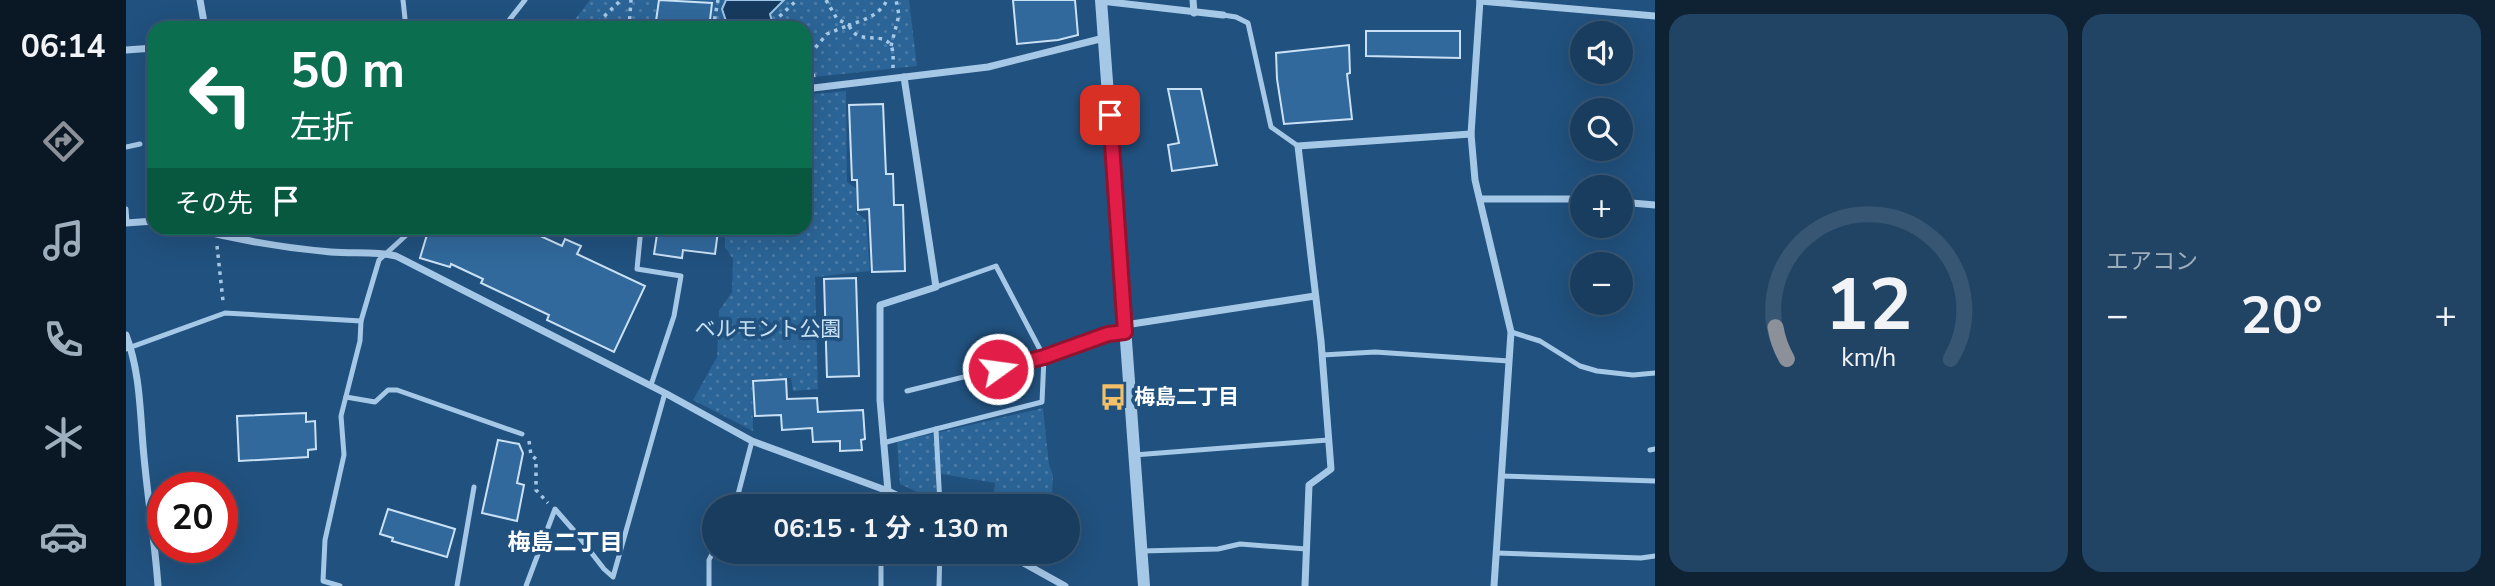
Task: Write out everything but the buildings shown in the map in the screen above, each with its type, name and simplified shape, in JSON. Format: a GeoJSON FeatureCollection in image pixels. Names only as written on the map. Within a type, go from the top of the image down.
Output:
{"type":"FeatureCollection","features":[{"type":"Feature","properties":{"kind":"street"},"geometry":{"type":"LineString","coordinates":[[200,0],[204,21]]}},
{"type":"Feature","properties":{"kind":"street"},"geometry":{"type":"LineString","coordinates":[[1144,586],[1101,0],[1223,15]]}},
{"type":"Feature","properties":{"kind":"street"},"geometry":{"type":"LineString","coordinates":[[1193,0],[1194,13]]}},
{"type":"Feature","properties":{"kind":"street"},"geometry":{"type":"LineString","coordinates":[[1494,586],[1511,332],[1475,180],[1471,134],[1480,1],[1655,16]]}},
{"type":"Feature","properties":{"kind":"street"},"geometry":{"type":"LineString","coordinates":[[812,88],[988,66],[1104,38]]}},
{"type":"Feature","properties":{"kind":"street"},"geometry":{"type":"LineString","coordinates":[[126,50],[147,48]]}},
{"type":"Feature","properties":{"kind":"street"},"geometry":{"type":"LineString","coordinates":[[888,491],[880,400],[880,305],[936,287],[904,77]]}},
{"type":"Feature","properties":{"kind":"street"},"geometry":{"type":"LineString","coordinates":[[1305,586],[1309,485],[1331,469],[1322,355],[1298,146],[1471,134]]}},
{"type":"Feature","properties":{"kind":"street"},"geometry":{"type":"LineString","coordinates":[[1480,199],[1570,199]]}},
{"type":"Feature","properties":{"kind":"street"},"geometry":{"type":"LineString","coordinates":[[1633,203],[1655,205]]}},
{"type":"Feature","properties":{"kind":"street"},"geometry":{"type":"LineString","coordinates":[[127,223],[147,222]]}},
{"type":"Feature","properties":{"kind":"street"},"geometry":{"type":"LineString","coordinates":[[228,235],[265,244],[396,256],[666,393],[752,441],[894,494]]}},
{"type":"Feature","properties":{"kind":"street"},"geometry":{"type":"LineString","coordinates":[[1125,328],[1315,296]]}},
{"type":"Feature","properties":{"kind":"street"},"geometry":{"type":"LineString","coordinates":[[126,335],[141,407],[158,586]]}},
{"type":"Feature","properties":{"kind":"street"},"geometry":{"type":"LineString","coordinates":[[1025,564],[1065,586]]}},
{"type":"Feature","properties":{"kind":"lane"},"geometry":{"type":"LineString","coordinates":[[403,0],[405,21]]}},
{"type":"Feature","properties":{"kind":"lane"},"geometry":{"type":"LineString","coordinates":[[508,21],[525,0]]}},
{"type":"Feature","properties":{"kind":"lane"},"geometry":{"type":"LineString","coordinates":[[1223,15],[1248,23],[1271,127],[1298,146]]}},
{"type":"Feature","properties":{"kind":"lane"},"geometry":{"type":"LineString","coordinates":[[126,147],[140,144]]}},
{"type":"Feature","properties":{"kind":"lane"},"geometry":{"type":"LineString","coordinates":[[126,209],[127,223]]}},
{"type":"Feature","properties":{"kind":"lane"},"geometry":{"type":"LineString","coordinates":[[340,586],[323,581],[325,540],[344,455],[341,416],[360,341],[361,321],[379,260],[406,235]]}},
{"type":"Feature","properties":{"kind":"lane"},"geometry":{"type":"LineString","coordinates":[[640,235],[637,269],[681,276],[674,316],[650,385]]}},
{"type":"Feature","properties":{"kind":"lane"},"geometry":{"type":"LineString","coordinates":[[883,443],[1042,402],[1044,357],[996,266],[936,287]]}},
{"type":"Feature","properties":{"kind":"lane"},"geometry":{"type":"LineString","coordinates":[[128,348],[225,313],[361,321]]}},
{"type":"Feature","properties":{"kind":"lane"},"geometry":{"type":"LineString","coordinates":[[907,391],[1044,357],[1125,328]]}},
{"type":"Feature","properties":{"kind":"lane"},"geometry":{"type":"LineString","coordinates":[[1511,332],[1540,341],[1580,366],[1597,371],[1633,375],[1655,373]]}},
{"type":"Feature","properties":{"kind":"lane"},"geometry":{"type":"LineString","coordinates":[[1322,355],[1375,352],[1509,361]]}},
{"type":"Feature","properties":{"kind":"lane"},"geometry":{"type":"LineString","coordinates":[[346,397],[375,402],[388,390],[397,390],[522,435]]}},
{"type":"Feature","properties":{"kind":"lane"},"geometry":{"type":"LineString","coordinates":[[526,586],[555,509],[613,577],[666,393]]}},
{"type":"Feature","properties":{"kind":"lane"},"geometry":{"type":"LineString","coordinates":[[936,429],[939,494]]}},
{"type":"Feature","properties":{"kind":"lane"},"geometry":{"type":"LineString","coordinates":[[1134,455],[1328,440]]}},
{"type":"Feature","properties":{"kind":"lane"},"geometry":{"type":"LineString","coordinates":[[739,494],[752,441]]}},
{"type":"Feature","properties":{"kind":"lane"},"geometry":{"type":"LineString","coordinates":[[1501,476],[1655,481]]}},
{"type":"Feature","properties":{"kind":"lane"},"geometry":{"type":"LineString","coordinates":[[457,586],[474,487]]}},
{"type":"Feature","properties":{"kind":"lane"},"geometry":{"type":"LineString","coordinates":[[1141,551],[1218,549],[1240,544],[1306,549]]}},
{"type":"Feature","properties":{"kind":"lane"},"geometry":{"type":"LineString","coordinates":[[1497,554],[1641,558],[1655,556]]}},
{"type":"Feature","properties":{"kind":"lane"},"geometry":{"type":"LineString","coordinates":[[709,564],[709,586]]}},
{"type":"Feature","properties":{"kind":"lane"},"geometry":{"type":"LineString","coordinates":[[881,564],[881,586]]}},
{"type":"Feature","properties":{"kind":"lane"},"geometry":{"type":"LineString","coordinates":[[939,586],[940,564]]}},
{"type":"Feature","properties":{"kind":"path"},"geometry":{"type":"LineString","coordinates":[[599,21],[621,0]]}},
{"type":"Feature","properties":{"kind":"path"},"geometry":{"type":"LineString","coordinates":[[630,21],[631,0]]}},
{"type":"Feature","properties":{"kind":"path"},"geometry":{"type":"LineString","coordinates":[[714,21],[718,0]]}},
{"type":"Feature","properties":{"kind":"path"},"geometry":{"type":"LineString","coordinates":[[777,21],[796,0]]}},
{"type":"Feature","properties":{"kind":"path"},"geometry":{"type":"LineString","coordinates":[[826,0],[838,19],[849,24],[853,34],[882,40],[891,46]]}},
{"type":"Feature","properties":{"kind":"path"},"geometry":{"type":"LineString","coordinates":[[812,51],[827,34],[877,13],[887,0]]}},
{"type":"Feature","properties":{"kind":"path"},"geometry":{"type":"LineString","coordinates":[[894,72],[891,46],[899,15],[896,0]]}},
{"type":"Feature","properties":{"kind":"path"},"geometry":{"type":"LineString","coordinates":[[812,74],[814,83]]}},
{"type":"Feature","properties":{"kind":"path"},"geometry":{"type":"LineString","coordinates":[[212,235],[225,313]]}},
{"type":"Feature","properties":{"kind":"path"},"geometry":{"type":"LineString","coordinates":[[522,435],[529,437],[531,455],[536,459],[536,490],[555,509]]}},
{"type":"Feature","properties":{"kind":"green space"},"geometry":{"type":"Polygon","coordinates":[[[590,0],[909,0],[917,66],[812,77],[812,21],[574,21],[590,0]]]}},
{"type":"Feature","properties":{"kind":"green space","name":"ベルモント公園"},"geometry":{"type":"Polygon","coordinates":[[[846,91],[847,182],[856,188],[856,212],[866,220],[870,271],[815,277],[818,389],[793,391],[791,378],[752,379],[753,431],[693,400],[717,357],[719,311],[732,292],[733,259],[725,247],[725,235],[812,235],[812,94],[846,91]]]}},
{"type":"Feature","properties":{"kind":"green space"},"geometry":{"type":"Polygon","coordinates":[[[1043,408],[1049,465],[1053,475],[1052,494],[1004,494],[994,492],[995,483],[936,473],[936,494],[921,494],[900,484],[897,442],[1043,408]]]}},
{"type":"Feature","properties":{"kind":"shaded area"},"geometry":{"type":"Polygon","coordinates":[[[726,0],[784,0],[770,14],[772,21],[726,21],[722,9],[726,0]]]}},
{"type":"Feature","properties":{"kind":"place","name":"梅島二丁目"},"geometry":{"type":"Point","coordinates":[1113,397]}},
{"type":"Feature","properties":{"kind":"district","name":"梅島二丁目"},"geometry":{"type":"Point","coordinates":[565,542]}},
{"type":"Feature","properties":{"kind":"route"},"geometry":{"type":"LineString","coordinates":[[998,369],[1044,357],[1108,334],[1125,332],[1110,115]]}}]}
